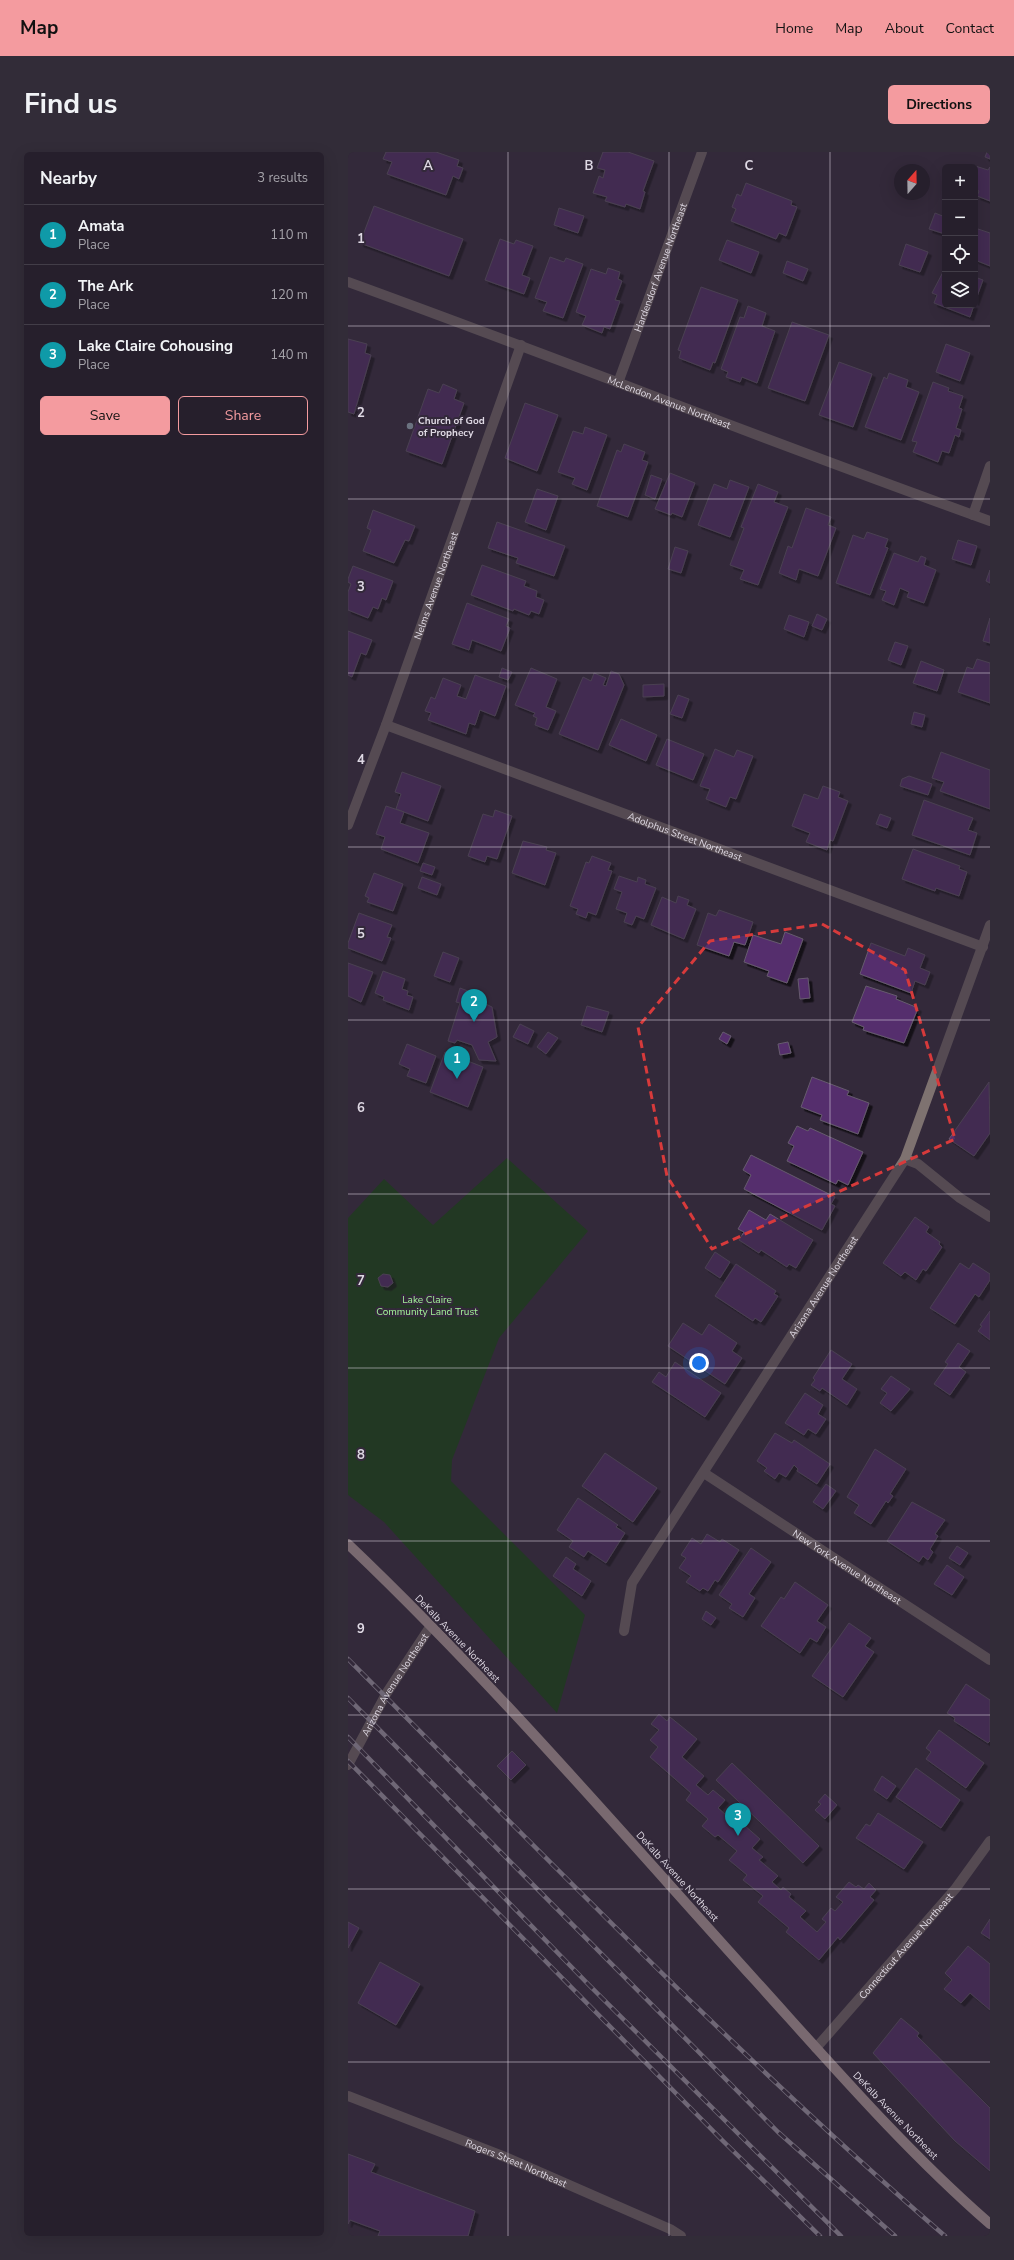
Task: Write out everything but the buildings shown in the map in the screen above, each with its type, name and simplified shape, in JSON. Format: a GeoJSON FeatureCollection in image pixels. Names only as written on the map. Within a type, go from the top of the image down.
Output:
{"type":"FeatureCollection","features":[{"type":"Feature","properties":{"kind":"main road","name":"DeKalb Avenue Northeast"},"geometry":{"type":"LineString","coordinates":[[348,1544],[486,1682],[816,2048],[894,2132],[990,2224]]}},
{"type":"Feature","properties":{"kind":"street","name":"Hardendorf Avenue Northeast"},"geometry":{"type":"LineString","coordinates":[[618,383],[702,152]]}},
{"type":"Feature","properties":{"kind":"street","name":"McLendon Avenue Northeast"},"geometry":{"type":"LineString","coordinates":[[348,282],[521,345],[618,383],[990,521]]}},
{"type":"Feature","properties":{"kind":"street","name":"Nelms Avenue Northeast"},"geometry":{"type":"LineString","coordinates":[[348,825],[386,725],[521,345]]}},
{"type":"Feature","properties":{"kind":"street"},"geometry":{"type":"LineString","coordinates":[[973,515],[990,466]]}},
{"type":"Feature","properties":{"kind":"street","name":"Adolphus Street Northeast"},"geometry":{"type":"LineString","coordinates":[[386,725],[983,947]]}},
{"type":"Feature","properties":{"kind":"street","name":"Arizona Avenue Northeast"},"geometry":{"type":"LineString","coordinates":[[624,1631],[632,1583],[905,1159],[990,926]]}},
{"type":"Feature","properties":{"kind":"street"},"geometry":{"type":"LineString","coordinates":[[905,1159],[918,1164],[960,1198],[990,1217]]}},
{"type":"Feature","properties":{"kind":"street","name":"New York Avenue Northeast"},"geometry":{"type":"LineString","coordinates":[[704,1473],[990,1660]]}},
{"type":"Feature","properties":{"kind":"street","name":"Arizona Avenue Northeast"},"geometry":{"type":"LineString","coordinates":[[348,1765],[386,1694],[430,1627]]}},
{"type":"Feature","properties":{"kind":"street","name":"Connecticut Avenue Northeast"},"geometry":{"type":"LineString","coordinates":[[816,2048],[956,1888],[990,1841]]}},
{"type":"Feature","properties":{"kind":"street","name":"Rogers Street Northeast"},"geometry":{"type":"LineString","coordinates":[[348,2096],[505,2157],[670,2229],[681,2236]]}},
{"type":"Feature","properties":{"kind":"highlighted area"},"geometry":{"type":"Polygon","coordinates":[[[822,924],[905,970],[955,1139],[712,1249],[667,1176],[638,1027],[710,941],[822,924]]]}},
{"type":"Feature","properties":{"kind":"green space","name":"Lake Claire Community Land Trust"},"geometry":{"type":"Polygon","coordinates":[[[507,1158],[588,1231],[499,1338],[452,1460],[451,1481],[585,1615],[557,1713],[384,1522],[348,1495],[348,1218],[384,1179],[433,1225],[507,1158]]]}},
{"type":"Feature","properties":{"kind":"railway"},"geometry":{"type":"LineString","coordinates":[[348,1659],[716,2026],[867,2167],[945,2236]]}},
{"type":"Feature","properties":{"kind":"railway"},"geometry":{"type":"LineString","coordinates":[[348,1698],[778,2132],[895,2236]]}},
{"type":"Feature","properties":{"kind":"railway"},"geometry":{"type":"LineString","coordinates":[[348,1737],[589,1985],[841,2236]]}},
{"type":"Feature","properties":{"kind":"railway"},"geometry":{"type":"LineString","coordinates":[[348,1761],[723,2141],[820,2236]]}},
{"type":"Feature","properties":{"kind":"place","name":"Church of God of Prophecy"},"geometry":{"type":"Point","coordinates":[410,426]}},
{"type":"Feature","properties":{"kind":"place","name":"The Ark"},"geometry":{"type":"Point","coordinates":[474,1022]}},
{"type":"Feature","properties":{"kind":"place","name":"Amata"},"geometry":{"type":"Point","coordinates":[457,1079]}},
{"type":"Feature","properties":{"kind":"place","name":"Lake Claire Cohousing"},"geometry":{"type":"Point","coordinates":[738,1836]}}]}
